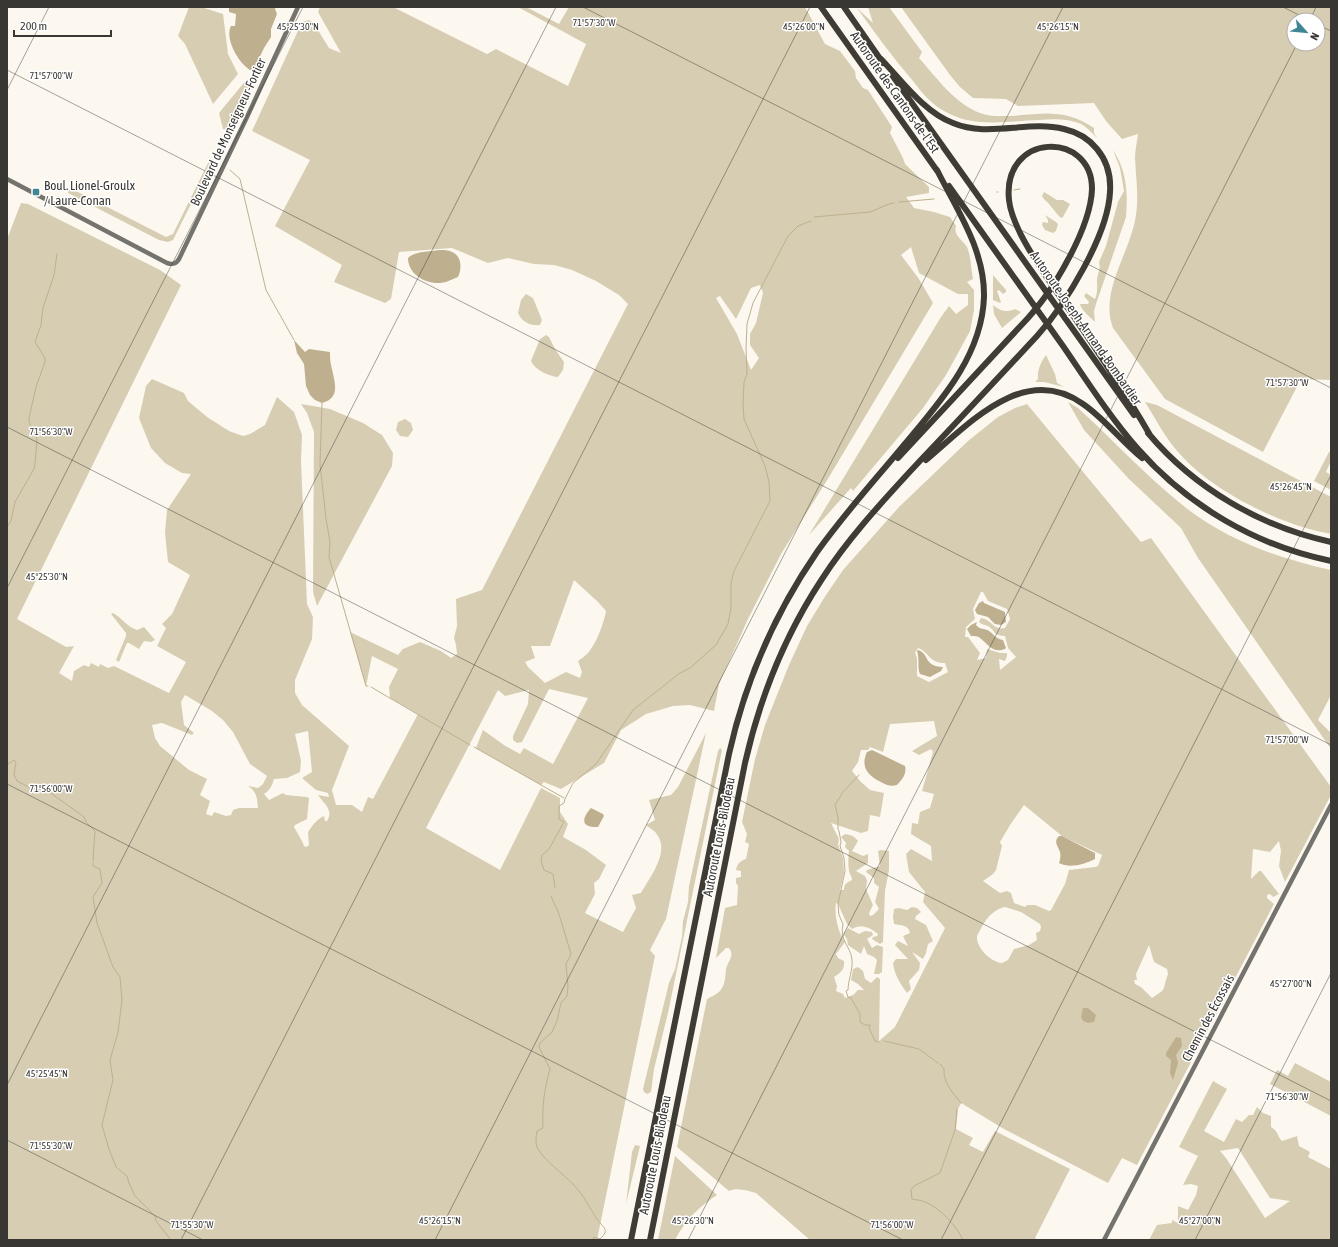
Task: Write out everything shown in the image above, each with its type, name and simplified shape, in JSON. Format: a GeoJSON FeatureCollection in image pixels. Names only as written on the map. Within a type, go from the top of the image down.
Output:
{"type":"FeatureCollection","features":[{"type":"Feature","properties":{"kind":"highway","name":"Autoroute des Cantons-de-l'Est"},"geometry":{"type":"LineString","coordinates":[[821,7],[937,170]]}},
{"type":"Feature","properties":{"kind":"highway","name":"Autoroute des Cantons-de-l'Est"},"geometry":{"type":"LineString","coordinates":[[844,7],[881,59]]}},
{"type":"Feature","properties":{"kind":"highway"},"geometry":{"type":"LineString","coordinates":[[881,59],[927,108],[939,117],[953,124],[980,129],[1045,127],[1060,128],[1080,135],[1090,142],[1098,151],[1106,165],[1110,178],[1108,205],[1092,250],[1068,295],[1037,336],[904,478]]}},
{"type":"Feature","properties":{"kind":"highway","name":"Autoroute Joseph-Armand-Bombardier"},"geometry":{"type":"LineString","coordinates":[[881,59],[1125,403],[1150,435],[1194,477],[1235,505],[1283,528],[1331,542]]}},
{"type":"Feature","properties":{"kind":"highway"},"geometry":{"type":"LineString","coordinates":[[859,500],[1026,321],[1040,304],[1057,279],[1072,252],[1085,221],[1090,201],[1091,185],[1088,170],[1078,157],[1065,149],[1047,146],[1038,148],[1027,154],[1018,162],[1013,170],[1009,192],[1012,215],[1046,275],[1121,385],[1150,435]]}},
{"type":"Feature","properties":{"kind":"highway"},"geometry":{"type":"LineString","coordinates":[[937,170],[1125,433],[1140,452],[1163,475]]}},
{"type":"Feature","properties":{"kind":"highway"},"geometry":{"type":"LineString","coordinates":[[859,500],[917,430],[954,381],[971,353],[980,325],[984,289],[979,257],[968,230],[937,170]]}},
{"type":"Feature","properties":{"kind":"highway"},"geometry":{"type":"LineString","coordinates":[[904,478],[967,424],[994,405],[1018,393],[1050,390],[1064,394],[1080,402],[1093,412],[1132,450],[1198,503],[1239,528],[1282,547],[1331,561]]}},
{"type":"Feature","properties":{"kind":"highway","name":"Autoroute Louis-Bilodeau"},"geometry":{"type":"LineString","coordinates":[[650,1240],[743,774],[751,738],[761,706],[776,665],[789,637],[820,582],[854,534],[904,478]]}},
{"type":"Feature","properties":{"kind":"highway","name":"Autoroute Louis-Bilodeau"},"geometry":{"type":"LineString","coordinates":[[631,1240],[724,777],[737,722],[758,661],[784,606],[815,555],[838,524],[859,500]]}},
{"type":"Feature","properties":{"kind":"main road","name":"Boulevard de Monseigneur-Fortier"},"geometry":{"type":"LineString","coordinates":[[7,179],[167,263],[174,264],[179,259],[203,210],[298,7]]}},
{"type":"Feature","properties":{"kind":"main road","name":"Chemin des Écossais"},"geometry":{"type":"LineString","coordinates":[[1104,1240],[1331,806]]}},
{"type":"Feature","properties":{"kind":"shaded area"},"geometry":{"type":"Polygon","coordinates":[[[189,7],[201,7],[223,14],[228,54],[238,74],[213,104],[185,44],[178,36],[189,7]]]}},
{"type":"Feature","properties":{"kind":"shaded area"},"geometry":{"type":"Polygon","coordinates":[[[229,7],[276,7],[275,9],[277,14],[271,29],[271,37],[252,71],[247,68],[238,58],[231,45],[229,31],[231,26],[235,26],[236,14],[229,12],[229,7]]]}},
{"type":"Feature","properties":{"kind":"shaded area"},"geometry":{"type":"Polygon","coordinates":[[[320,7],[393,7],[487,54],[496,49],[568,86],[586,44],[518,7],[526,7],[559,24],[569,7],[805,7],[825,44],[840,51],[855,71],[856,78],[863,88],[868,90],[892,127],[890,133],[905,164],[929,187],[929,193],[906,197],[914,208],[950,217],[956,226],[955,229],[957,235],[967,247],[973,279],[967,282],[974,290],[974,310],[970,331],[946,375],[923,408],[853,491],[851,488],[809,535],[941,317],[949,306],[956,314],[968,305],[968,294],[958,294],[919,273],[911,247],[901,255],[919,279],[933,303],[781,554],[748,619],[719,684],[714,711],[690,705],[673,706],[646,714],[621,730],[604,763],[561,789],[544,782],[541,785],[476,748],[483,730],[520,754],[524,748],[553,764],[588,698],[549,689],[522,742],[517,743],[513,740],[513,736],[528,704],[529,690],[505,696],[498,690],[426,828],[500,870],[541,788],[560,798],[560,812],[568,824],[563,837],[586,850],[606,865],[599,879],[594,883],[595,894],[585,913],[623,932],[636,908],[632,895],[641,893],[654,872],[660,856],[660,840],[655,832],[646,825],[655,820],[649,800],[671,795],[678,787],[706,733],[666,919],[650,950],[655,956],[597,1240],[7,1240],[7,239],[21,203],[28,204],[160,270],[181,285],[17,619],[66,647],[74,646],[59,673],[72,681],[74,671],[84,665],[89,667],[91,663],[99,667],[100,664],[108,668],[114,666],[169,693],[186,662],[157,646],[166,628],[162,624],[172,614],[190,575],[168,562],[165,533],[167,510],[191,474],[182,473],[165,463],[151,448],[139,418],[146,386],[152,379],[184,393],[188,401],[207,417],[229,431],[243,436],[250,434],[265,425],[277,397],[294,412],[302,435],[301,461],[307,604],[313,617],[312,639],[295,680],[295,693],[302,705],[349,746],[332,790],[336,805],[352,805],[362,812],[368,797],[373,799],[418,714],[390,698],[389,687],[398,669],[372,656],[366,686],[350,632],[398,655],[403,649],[420,642],[441,651],[451,658],[457,654],[454,638],[457,626],[456,599],[482,590],[628,304],[619,295],[596,281],[572,270],[554,265],[534,264],[508,258],[488,263],[452,248],[399,252],[391,299],[385,303],[334,282],[342,265],[275,226],[310,160],[252,131],[302,22],[309,20],[313,22],[329,48],[341,53],[318,12],[320,7]],[[760,285],[751,288],[736,319],[720,296],[716,298],[737,334],[751,370],[759,358],[750,345],[750,334],[756,323],[763,293],[760,285]],[[574,580],[550,646],[531,646],[535,658],[525,662],[528,667],[545,683],[566,672],[580,678],[582,672],[578,661],[588,653],[597,639],[606,611],[574,580]],[[185,695],[181,702],[184,725],[194,733],[192,735],[162,723],[152,725],[155,738],[160,746],[189,770],[207,779],[200,795],[210,801],[206,814],[212,816],[214,812],[226,816],[231,815],[233,810],[239,808],[258,808],[255,793],[248,786],[258,788],[263,784],[267,776],[250,764],[233,732],[223,720],[212,711],[185,695]],[[308,731],[295,734],[301,761],[300,772],[287,778],[274,779],[268,791],[264,794],[269,800],[283,793],[286,795],[309,798],[307,819],[294,827],[304,846],[306,847],[309,845],[308,832],[311,827],[321,817],[324,816],[325,821],[327,821],[329,817],[329,810],[318,795],[329,797],[328,793],[316,790],[302,778],[312,772],[308,731]]]}},
{"type":"Feature","properties":{"kind":"shaded area"},"geometry":{"type":"Polygon","coordinates":[[[868,7],[889,7],[922,52],[919,58],[946,89],[971,109],[980,113],[995,116],[1054,114],[1073,117],[1094,128],[1094,133],[1097,138],[1083,125],[1076,122],[1055,119],[979,122],[957,117],[941,109],[920,90],[857,8],[873,23],[868,7]]]}},
{"type":"Feature","properties":{"kind":"shaded area"},"geometry":{"type":"Polygon","coordinates":[[[901,7],[1331,7],[1331,380],[1301,379],[1263,452],[1165,399],[1113,328],[1110,315],[1112,289],[1136,216],[1137,192],[1135,158],[1138,134],[1122,139],[1106,121],[1094,103],[1018,106],[1006,99],[973,98],[960,87],[901,7]]]}},
{"type":"Feature","properties":{"kind":"shaded area"},"geometry":{"type":"Polygon","coordinates":[[[247,79],[251,81],[227,130],[223,129],[219,113],[247,79]]]}},
{"type":"Feature","properties":{"kind":"shaded area"},"geometry":{"type":"Polygon","coordinates":[[[1113,150],[1118,158],[1126,182],[1126,217],[1096,304],[1094,311],[1095,322],[1084,311],[1080,304],[1088,304],[1089,302],[1084,296],[1086,293],[1095,299],[1096,297],[1097,279],[1100,269],[1099,262],[1106,246],[1118,202],[1124,191],[1120,168],[1113,150]]]}},
{"type":"Feature","properties":{"kind":"shaded area"},"geometry":{"type":"Polygon","coordinates":[[[213,160],[173,240],[168,242],[159,240],[68,193],[70,188],[166,237],[173,234],[208,163],[213,160]]]}},
{"type":"Feature","properties":{"kind":"shaded area"},"geometry":{"type":"Polygon","coordinates":[[[1044,192],[1057,200],[1063,200],[1070,204],[1063,217],[1061,218],[1044,199],[1042,196],[1044,192]]]}},
{"type":"Feature","properties":{"kind":"shaded area"},"geometry":{"type":"Polygon","coordinates":[[[1045,215],[1058,224],[1056,231],[1053,233],[1045,230],[1042,225],[1043,222],[1048,223],[1045,215]]]}},
{"type":"Feature","properties":{"kind":"shaded area"},"geometry":{"type":"Polygon","coordinates":[[[439,250],[450,251],[458,256],[460,270],[458,277],[440,283],[434,283],[418,277],[411,269],[408,258],[416,253],[439,250]]]}},
{"type":"Feature","properties":{"kind":"shaded area"},"geometry":{"type":"Polygon","coordinates":[[[993,275],[1006,290],[1003,294],[999,290],[997,291],[1001,302],[1000,303],[993,300],[993,275]]]}},
{"type":"Feature","properties":{"kind":"shaded area"},"geometry":{"type":"Polygon","coordinates":[[[526,294],[533,298],[542,320],[540,325],[527,323],[518,313],[521,300],[526,294]]]}},
{"type":"Feature","properties":{"kind":"shaded area"},"geometry":{"type":"Polygon","coordinates":[[[993,305],[1003,311],[1015,309],[1021,312],[1002,328],[994,314],[993,305]]]}},
{"type":"Feature","properties":{"kind":"shaded area"},"geometry":{"type":"Polygon","coordinates":[[[546,335],[549,337],[564,362],[563,370],[558,377],[542,372],[531,361],[540,339],[546,335]]]}},
{"type":"Feature","properties":{"kind":"shaded area"},"geometry":{"type":"Polygon","coordinates":[[[294,340],[305,352],[309,349],[330,352],[330,362],[335,388],[332,397],[328,401],[322,403],[315,400],[310,395],[306,386],[304,364],[297,353],[294,340]]]}},
{"type":"Feature","properties":{"kind":"shaded area"},"geometry":{"type":"Polygon","coordinates":[[[1046,355],[1055,374],[1057,383],[1064,387],[1044,382],[1035,382],[1038,379],[1038,372],[1042,360],[1046,355]]]}},
{"type":"Feature","properties":{"kind":"shaded area"},"geometry":{"type":"Polygon","coordinates":[[[1068,402],[1078,408],[1167,492],[1197,516],[1214,527],[1251,546],[1291,560],[1331,570],[1331,695],[1318,720],[1331,733],[1331,749],[1198,558],[1181,528],[1129,479],[1084,430],[1068,402]]]}},
{"type":"Feature","properties":{"kind":"shaded area"},"geometry":{"type":"Polygon","coordinates":[[[1145,402],[1157,405],[1331,497],[1331,534],[1312,530],[1270,515],[1249,505],[1210,481],[1193,467],[1174,447],[1145,402]]]}},
{"type":"Feature","properties":{"kind":"shaded area"},"geometry":{"type":"Polygon","coordinates":[[[301,404],[330,409],[363,423],[382,435],[393,453],[392,466],[317,606],[313,592],[314,432],[307,413],[301,404]]]}},
{"type":"Feature","properties":{"kind":"shaded area"},"geometry":{"type":"Polygon","coordinates":[[[1027,404],[1141,542],[1151,538],[1331,787],[1331,795],[1285,882],[1279,866],[1281,851],[1279,841],[1270,852],[1253,849],[1251,879],[1259,871],[1261,871],[1279,894],[1273,897],[1270,894],[1267,895],[1267,898],[1274,904],[1137,1165],[1122,1158],[1108,1183],[1004,1129],[961,1103],[958,1109],[956,1129],[973,1138],[969,1145],[983,1152],[995,1131],[1070,1169],[1035,1238],[1038,1240],[810,1240],[756,1193],[739,1189],[729,1191],[677,1147],[707,999],[720,991],[722,988],[725,980],[726,969],[731,956],[731,951],[729,948],[726,948],[716,958],[725,908],[737,905],[738,886],[736,883],[736,878],[741,877],[741,871],[736,870],[739,863],[746,859],[749,844],[745,842],[747,834],[742,822],[755,759],[765,725],[789,665],[807,626],[843,570],[899,507],[968,441],[998,417],[1015,408],[1027,404]],[[981,592],[973,609],[975,619],[966,627],[965,637],[968,637],[980,653],[977,660],[986,658],[987,649],[1000,653],[1007,653],[1005,661],[999,659],[1000,670],[1016,657],[1008,648],[1005,636],[996,634],[988,626],[979,622],[981,618],[987,620],[998,628],[1005,628],[1010,619],[1007,609],[988,601],[983,592],[981,592]],[[918,648],[915,653],[917,658],[917,676],[929,682],[948,672],[945,663],[939,663],[932,660],[925,652],[918,648]],[[934,721],[890,724],[883,752],[870,747],[868,750],[861,750],[858,762],[852,771],[870,790],[884,793],[880,817],[870,815],[868,831],[861,833],[831,823],[839,839],[838,845],[843,858],[844,873],[840,890],[844,890],[844,886],[852,880],[849,872],[849,851],[845,847],[846,843],[841,837],[845,834],[851,835],[858,841],[852,851],[863,856],[868,854],[868,863],[856,871],[865,876],[867,881],[866,889],[873,905],[869,913],[870,916],[879,909],[875,902],[879,887],[874,883],[874,878],[866,872],[867,870],[880,866],[878,851],[889,851],[889,870],[885,891],[883,942],[880,944],[872,939],[878,934],[869,928],[859,926],[852,929],[847,924],[838,904],[836,903],[836,918],[845,942],[836,954],[838,958],[844,961],[844,967],[842,971],[834,977],[837,986],[836,991],[843,994],[845,998],[853,995],[858,990],[864,990],[851,980],[853,969],[858,967],[863,971],[865,979],[871,983],[877,977],[880,979],[879,1041],[895,1027],[945,928],[923,902],[925,892],[909,872],[906,854],[911,849],[932,861],[931,846],[911,834],[912,823],[918,824],[920,812],[930,808],[934,794],[922,791],[933,752],[931,749],[919,755],[912,751],[937,736],[934,721]],[[1024,805],[1000,842],[1002,846],[996,870],[983,881],[1000,893],[1007,891],[1011,893],[1014,903],[1025,907],[1027,905],[1035,905],[1049,911],[1051,910],[1065,884],[1069,870],[1098,866],[1102,855],[1062,836],[1024,805]],[[1005,907],[995,911],[982,927],[977,936],[977,941],[985,954],[993,960],[1002,963],[1008,960],[1014,949],[1029,945],[1037,940],[1036,933],[1040,931],[1041,927],[1040,924],[1021,912],[1005,907]],[[1149,945],[1136,974],[1137,980],[1134,980],[1135,984],[1141,987],[1152,998],[1164,988],[1168,974],[1167,969],[1154,962],[1149,945]]]}},
{"type":"Feature","properties":{"kind":"shaded area"},"geometry":{"type":"Polygon","coordinates":[[[405,419],[411,423],[413,430],[408,437],[400,436],[396,430],[398,422],[405,419]]]}},
{"type":"Feature","properties":{"kind":"shaded area"},"geometry":{"type":"Polygon","coordinates":[[[1329,452],[1331,452],[1331,461],[1326,472],[1331,475],[1331,490],[1314,481],[1329,452]]]}},
{"type":"Feature","properties":{"kind":"shaded area"},"geometry":{"type":"Polygon","coordinates":[[[983,601],[984,603],[1005,612],[1006,622],[1001,625],[995,624],[988,617],[977,614],[975,610],[979,603],[983,601]]]}},
{"type":"Feature","properties":{"kind":"shaded area"},"geometry":{"type":"Polygon","coordinates":[[[113,613],[133,629],[137,630],[144,627],[155,640],[151,642],[144,641],[139,649],[127,643],[119,662],[116,660],[126,633],[111,614],[113,613]]]}},
{"type":"Feature","properties":{"kind":"shaded area"},"geometry":{"type":"Polygon","coordinates":[[[977,622],[976,625],[979,628],[989,631],[996,637],[1003,640],[1006,648],[1001,650],[994,649],[979,637],[971,636],[967,629],[977,622]]]}},
{"type":"Feature","properties":{"kind":"shaded area"},"geometry":{"type":"Polygon","coordinates":[[[918,650],[924,654],[929,662],[943,667],[941,671],[930,677],[920,674],[918,650]]]}},
{"type":"Feature","properties":{"kind":"shaded area"},"geometry":{"type":"Polygon","coordinates":[[[720,748],[722,750],[668,1013],[654,1069],[651,1092],[647,1094],[643,1089],[669,983],[675,969],[682,937],[683,921],[688,902],[689,886],[718,751],[720,748]]]}},
{"type":"Feature","properties":{"kind":"shaded area"},"geometry":{"type":"Polygon","coordinates":[[[872,750],[905,766],[905,774],[897,785],[891,786],[876,780],[866,770],[864,762],[865,757],[867,752],[872,750]]]}},
{"type":"Feature","properties":{"kind":"shaded area"},"geometry":{"type":"Polygon","coordinates":[[[591,808],[604,816],[598,827],[588,826],[584,822],[585,816],[591,808]]]}},
{"type":"Feature","properties":{"kind":"shaded area"},"geometry":{"type":"Polygon","coordinates":[[[1059,836],[1062,836],[1095,853],[1095,859],[1087,863],[1073,866],[1059,863],[1060,853],[1056,840],[1059,836]]]}},
{"type":"Feature","properties":{"kind":"shaded area"},"geometry":{"type":"Polygon","coordinates":[[[912,907],[917,908],[921,912],[915,919],[926,925],[933,941],[928,944],[923,959],[912,952],[920,963],[919,970],[909,981],[911,989],[907,993],[896,975],[893,963],[896,959],[908,959],[895,945],[898,941],[908,946],[903,936],[910,933],[908,928],[902,925],[894,924],[893,917],[894,909],[899,908],[907,910],[912,907]]]}},
{"type":"Feature","properties":{"kind":"shaded area"},"geometry":{"type":"Polygon","coordinates":[[[848,928],[859,934],[865,931],[872,932],[873,935],[867,939],[872,948],[877,945],[883,947],[882,972],[879,974],[874,974],[877,960],[867,954],[864,946],[861,954],[848,945],[844,933],[848,928]]]}},
{"type":"Feature","properties":{"kind":"shaded area"},"geometry":{"type":"Polygon","coordinates":[[[1083,1008],[1088,1008],[1096,1015],[1094,1022],[1088,1023],[1083,1021],[1081,1017],[1083,1008]]]}},
{"type":"Feature","properties":{"kind":"shaded area"},"geometry":{"type":"Polygon","coordinates":[[[1176,1037],[1181,1038],[1182,1046],[1176,1055],[1178,1063],[1173,1080],[1170,1073],[1171,1060],[1166,1056],[1166,1053],[1176,1037]]]}},
{"type":"Feature","properties":{"kind":"shaded area"},"geometry":{"type":"Polygon","coordinates":[[[1295,1063],[1331,1082],[1331,1116],[1270,1084],[1277,1070],[1288,1076],[1295,1063]]]}},
{"type":"Feature","properties":{"kind":"shaded area"},"geometry":{"type":"Polygon","coordinates":[[[1213,1081],[1227,1089],[1204,1131],[1224,1142],[1236,1119],[1242,1122],[1249,1115],[1253,1115],[1257,1107],[1263,1113],[1271,1116],[1271,1127],[1282,1141],[1297,1136],[1299,1146],[1310,1152],[1308,1157],[1331,1169],[1331,1240],[1149,1240],[1157,1225],[1172,1223],[1172,1220],[1178,1223],[1178,1206],[1188,1210],[1196,1195],[1198,1186],[1191,1184],[1183,1185],[1198,1156],[1179,1147],[1213,1081]],[[1238,1148],[1220,1151],[1265,1218],[1290,1201],[1270,1198],[1238,1148]]]}},
{"type":"Feature","properties":{"kind":"shaded area"},"geometry":{"type":"Polygon","coordinates":[[[635,1145],[640,1146],[626,1204],[632,1152],[635,1145]]]}},
{"type":"Feature","properties":{"kind":"shaded area"},"geometry":{"type":"Polygon","coordinates":[[[675,1156],[717,1195],[693,1214],[683,1226],[675,1240],[658,1240],[675,1156]]]}},
{"type":"Feature","properties":{"kind":"waterway"},"geometry":{"type":"LineString","coordinates":[[230,170],[240,179],[266,290],[294,340]]}},
{"type":"Feature","properties":{"kind":"waterway"},"geometry":{"type":"LineString","coordinates":[[1014,190],[1020,189]]}},
{"type":"Feature","properties":{"kind":"waterway"},"geometry":{"type":"LineString","coordinates":[[899,202],[934,199]]}},
{"type":"Feature","properties":{"kind":"waterway"},"geometry":{"type":"LineString","coordinates":[[814,217],[870,212],[894,203]]}},
{"type":"Feature","properties":{"kind":"waterway"},"geometry":{"type":"LineString","coordinates":[[555,888],[553,874],[544,870],[541,861],[542,855],[549,849],[564,822],[559,819],[559,806],[564,803],[573,783],[596,764],[633,710],[680,673],[690,668],[716,645],[728,624],[731,608],[731,583],[734,571],[770,501],[769,482],[765,466],[744,419],[744,382],[747,374],[747,324],[753,303],[788,236],[798,226],[811,221]]}},
{"type":"Feature","properties":{"kind":"waterway"},"geometry":{"type":"LineString","coordinates":[[7,527],[11,521],[15,502],[34,469],[37,439],[29,418],[36,387],[45,362],[45,358],[35,342],[41,325],[43,308],[54,275],[57,254]]}},
{"type":"Feature","properties":{"kind":"waterway"},"geometry":{"type":"LineString","coordinates":[[322,403],[320,464],[330,542],[329,557],[366,686],[368,686]]}},
{"type":"Feature","properties":{"kind":"waterway"},"geometry":{"type":"LineString","coordinates":[[371,687],[470,745]]}},
{"type":"Feature","properties":{"kind":"waterway"},"geometry":{"type":"LineString","coordinates":[[474,747],[564,798]]}},
{"type":"Feature","properties":{"kind":"waterway"},"geometry":{"type":"LineString","coordinates":[[7,748],[7,753]]}},
{"type":"Feature","properties":{"kind":"waterway"},"geometry":{"type":"LineString","coordinates":[[7,763],[8,764],[14,760],[16,762],[14,775],[17,781],[29,787],[48,791],[84,817],[86,822],[95,831],[93,861]]}},
{"type":"Feature","properties":{"kind":"waterway"},"geometry":{"type":"LineString","coordinates":[[859,775],[843,792],[835,805],[845,871],[838,904],[839,915],[843,924],[843,935],[852,960],[848,990],[846,991],[848,997],[851,998],[860,1014],[860,1022],[865,1025],[870,1025],[869,1028],[875,1041],[879,1042]]}},
{"type":"Feature","properties":{"kind":"waterway"},"geometry":{"type":"LineString","coordinates":[[93,863],[93,866],[100,869],[102,883],[93,897],[97,923],[113,967],[120,977],[122,1000],[118,1032],[110,1060],[113,1080],[102,1125],[116,1167],[127,1176],[135,1196],[155,1216],[156,1221],[171,1240]]}},
{"type":"Feature","properties":{"kind":"waterway"},"geometry":{"type":"LineString","coordinates":[[551,896],[559,914],[571,954],[566,964],[568,987],[567,996],[561,1003],[557,1021],[552,1032],[540,1043],[539,1047],[550,1069],[544,1098],[543,1128],[537,1131],[536,1143],[541,1154],[577,1188],[604,1228],[605,1233],[603,1236],[600,1239],[594,1237],[593,1240]]}},
{"type":"Feature","properties":{"kind":"waterway"},"geometry":{"type":"LineString","coordinates":[[884,1041],[919,1049],[938,1063]]}},
{"type":"Feature","properties":{"kind":"waterway"},"geometry":{"type":"LineString","coordinates":[[940,1064],[944,1069],[947,1083],[961,1103]]}},
{"type":"Feature","properties":{"kind":"waterway"},"geometry":{"type":"LineString","coordinates":[[957,1109],[955,1130],[940,1173],[914,1186],[911,1190],[912,1199],[920,1200],[936,1208],[947,1218],[963,1240]]}},
{"type":"Feature","properties":{"kind":"place","name":"Boul. Lionel-Groulx / Laure-Conan"},"geometry":{"type":"Point","coordinates":[36,192]}}]}
